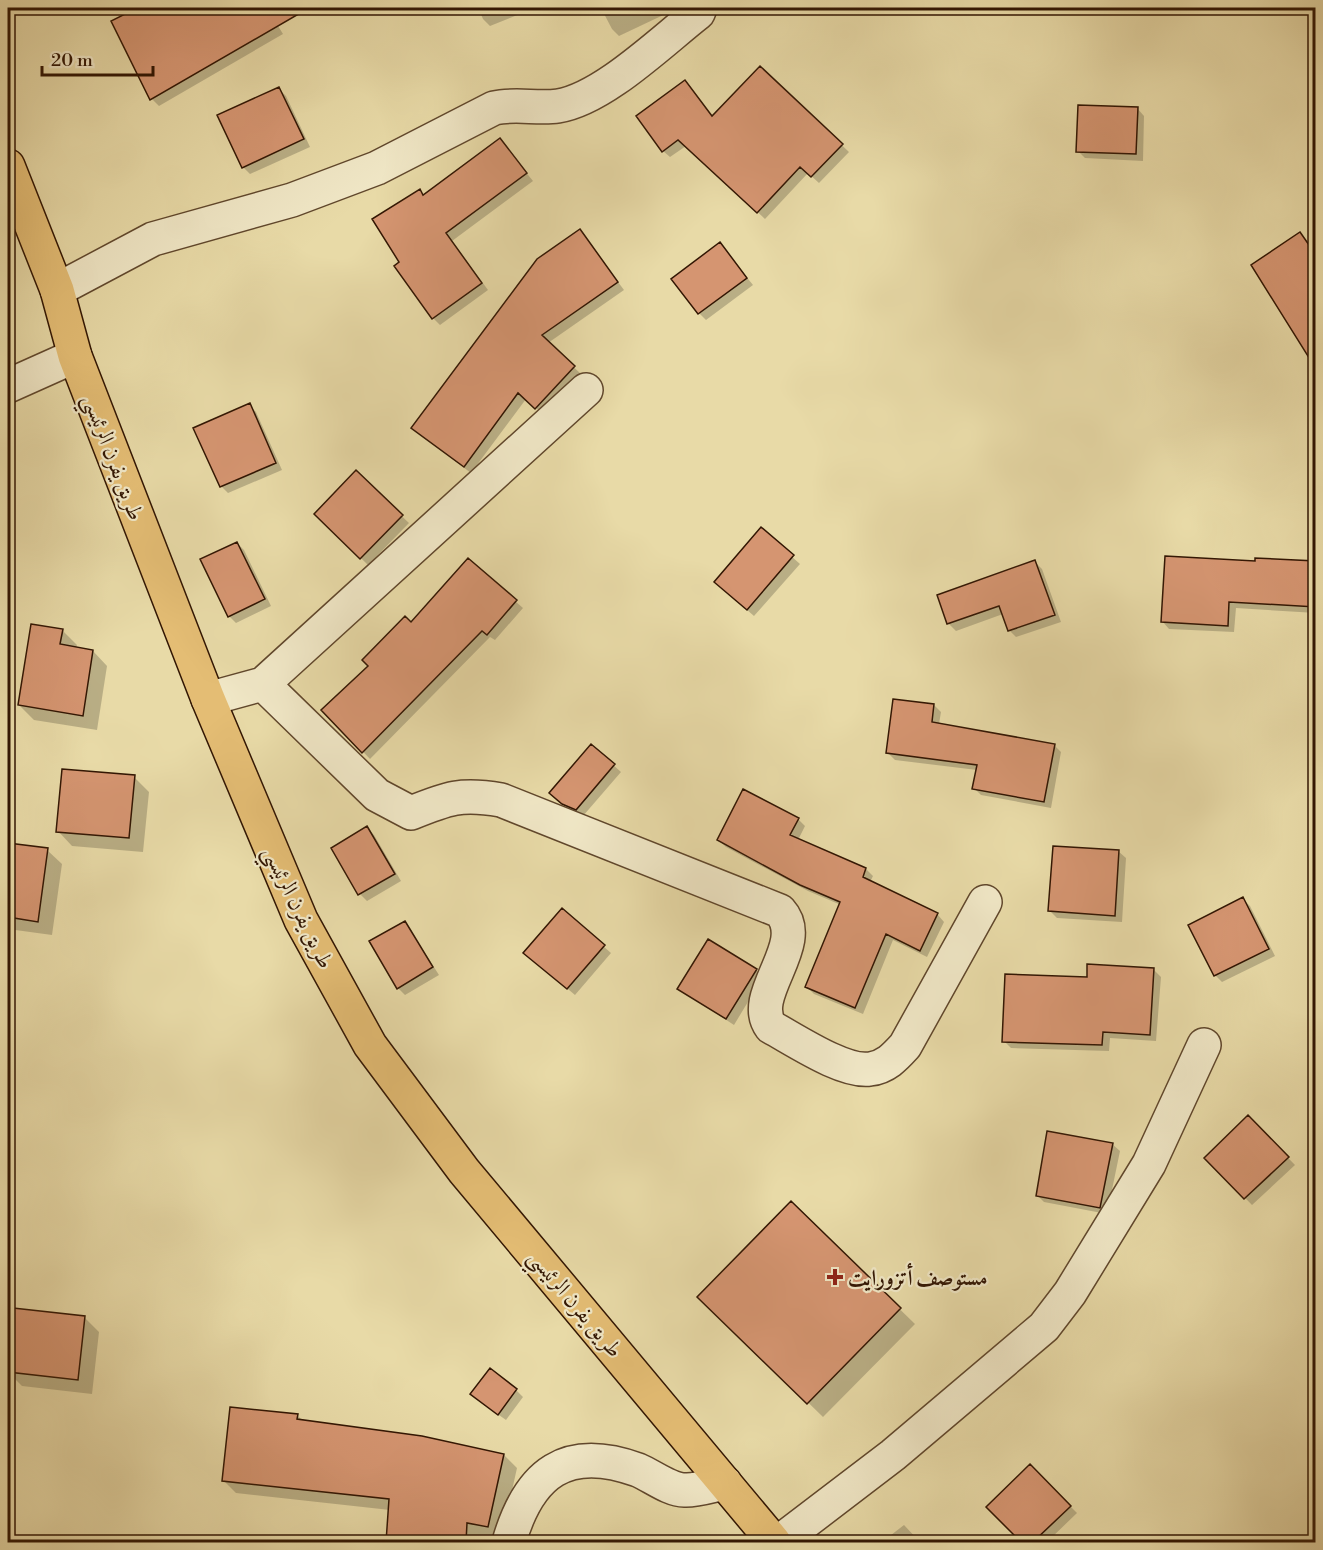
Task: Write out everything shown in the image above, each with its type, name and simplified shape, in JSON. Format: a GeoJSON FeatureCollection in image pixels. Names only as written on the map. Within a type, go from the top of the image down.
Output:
{"type":"FeatureCollection","features":[{"type":"Feature","properties":{"kind":"main road","name":"طريق يفرن الرئيسي"},"geometry":{"type":"LineString","coordinates":[[8,165],[57,290],[75,356],[208,699],[301,920],[370,1045],[464,1171],[774,1542]]}},
{"type":"Feature","properties":{"kind":"street"},"geometry":{"type":"LineString","coordinates":[[57,290],[153,238],[292,200],[377,168],[494,108],[509,104],[556,107],[579,101],[603,88],[698,13],[700,8]]}},
{"type":"Feature","properties":{"kind":"street"},"geometry":{"type":"LineString","coordinates":[[8,386],[75,356]]}},
{"type":"Feature","properties":{"kind":"street"},"geometry":{"type":"LineString","coordinates":[[208,699],[263,684],[586,390]]}},
{"type":"Feature","properties":{"kind":"street"},"geometry":{"type":"LineString","coordinates":[[263,684],[377,795],[411,813],[449,797],[474,796],[501,800],[780,911],[788,919],[789,936],[766,1004],[766,1021],[781,1032],[847,1067],[870,1069],[891,1062],[905,1046],[985,902]]}},
{"type":"Feature","properties":{"kind":"street"},"geometry":{"type":"LineString","coordinates":[[779,1542],[893,1455],[1044,1327],[1070,1293],[1149,1164],[1204,1045]]}},
{"type":"Feature","properties":{"kind":"street"},"geometry":{"type":"LineString","coordinates":[[509,1542],[517,1513],[537,1483],[557,1466],[588,1460],[637,1470],[683,1491],[725,1483]]}},
{"type":"Feature","properties":{"kind":"building"},"geometry":{"type":"Polygon","coordinates":[[[137,8],[309,8],[150,100],[111,21],[137,8]]]}},
{"type":"Feature","properties":{"kind":"building"},"geometry":{"type":"Polygon","coordinates":[[[760,66],[843,144],[811,177],[800,167],[757,213],[678,140],[662,152],[636,116],[685,80],[712,116],[760,66]]]}},
{"type":"Feature","properties":{"kind":"building"},"geometry":{"type":"Polygon","coordinates":[[[279,87],[304,139],[242,168],[217,115],[279,87]]]}},
{"type":"Feature","properties":{"kind":"building"},"geometry":{"type":"Polygon","coordinates":[[[1078,105],[1138,107],[1136,154],[1076,152],[1078,105]]]}},
{"type":"Feature","properties":{"kind":"building"},"geometry":{"type":"Polygon","coordinates":[[[500,138],[527,173],[446,233],[482,283],[432,319],[394,266],[399,262],[372,219],[420,189],[423,195],[500,138]]]}},
{"type":"Feature","properties":{"kind":"building"},"geometry":{"type":"Polygon","coordinates":[[[580,229],[618,282],[542,335],[575,366],[535,409],[518,393],[464,467],[411,428],[537,259],[580,229]]]}},
{"type":"Feature","properties":{"kind":"building"},"geometry":{"type":"Polygon","coordinates":[[[1300,232],[1316,255],[1316,369],[1251,265],[1300,232]]]}},
{"type":"Feature","properties":{"kind":"building"},"geometry":{"type":"Polygon","coordinates":[[[720,242],[747,278],[698,314],[671,279],[720,242]]]}},
{"type":"Feature","properties":{"kind":"building"},"geometry":{"type":"Polygon","coordinates":[[[250,403],[276,463],[220,487],[193,428],[250,403]]]}},
{"type":"Feature","properties":{"kind":"building"},"geometry":{"type":"Polygon","coordinates":[[[356,470],[403,515],[360,559],[314,514],[356,470]]]}},
{"type":"Feature","properties":{"kind":"building"},"geometry":{"type":"Polygon","coordinates":[[[761,527],[794,555],[747,610],[714,582],[761,527]]]}},
{"type":"Feature","properties":{"kind":"building"},"geometry":{"type":"Polygon","coordinates":[[[237,542],[265,599],[228,617],[200,559],[237,542]]]}},
{"type":"Feature","properties":{"kind":"building"},"geometry":{"type":"Polygon","coordinates":[[[1165,556],[1255,561],[1255,558],[1316,561],[1316,607],[1229,602],[1228,626],[1161,622],[1165,556]]]}},
{"type":"Feature","properties":{"kind":"building"},"geometry":{"type":"Polygon","coordinates":[[[468,558],[517,600],[487,635],[482,631],[362,753],[321,710],[368,666],[362,660],[405,616],[411,622],[468,558]]]}},
{"type":"Feature","properties":{"kind":"building"},"geometry":{"type":"Polygon","coordinates":[[[1035,560],[1055,615],[1008,631],[999,606],[947,624],[937,595],[1035,560]]]}},
{"type":"Feature","properties":{"kind":"building"},"geometry":{"type":"Polygon","coordinates":[[[31,624],[63,629],[60,644],[93,650],[83,716],[18,705],[31,624]]]}},
{"type":"Feature","properties":{"kind":"building"},"geometry":{"type":"Polygon","coordinates":[[[893,699],[934,704],[932,722],[1055,744],[1044,802],[972,789],[977,765],[886,753],[893,699]]]}},
{"type":"Feature","properties":{"kind":"building"},"geometry":{"type":"Polygon","coordinates":[[[591,744],[615,764],[576,810],[562,804],[549,793],[591,744]]]}},
{"type":"Feature","properties":{"kind":"building"},"geometry":{"type":"Polygon","coordinates":[[[62,769],[135,775],[129,838],[56,832],[62,769]]]}},
{"type":"Feature","properties":{"kind":"building"},"geometry":{"type":"Polygon","coordinates":[[[743,789],[799,818],[790,835],[866,868],[863,877],[938,913],[920,951],[886,934],[855,1008],[805,987],[840,902],[800,885],[717,840],[743,789]]]}},
{"type":"Feature","properties":{"kind":"building"},"geometry":{"type":"Polygon","coordinates":[[[367,826],[395,874],[358,895],[331,848],[367,826]]]}},
{"type":"Feature","properties":{"kind":"building"},"geometry":{"type":"Polygon","coordinates":[[[8,843],[48,848],[38,922],[8,917],[8,843]]]}},
{"type":"Feature","properties":{"kind":"building"},"geometry":{"type":"Polygon","coordinates":[[[1053,846],[1119,850],[1115,916],[1048,911],[1053,846]]]}},
{"type":"Feature","properties":{"kind":"building"},"geometry":{"type":"Polygon","coordinates":[[[1243,897],[1269,949],[1214,976],[1188,925],[1243,897]]]}},
{"type":"Feature","properties":{"kind":"building"},"geometry":{"type":"Polygon","coordinates":[[[562,908],[605,945],[567,989],[523,953],[562,908]]]}},
{"type":"Feature","properties":{"kind":"building"},"geometry":{"type":"Polygon","coordinates":[[[405,921],[433,967],[397,989],[369,941],[405,921]]]}},
{"type":"Feature","properties":{"kind":"building"},"geometry":{"type":"Polygon","coordinates":[[[708,939],[757,969],[726,1019],[677,989],[708,939]]]}},
{"type":"Feature","properties":{"kind":"building"},"geometry":{"type":"Polygon","coordinates":[[[1087,964],[1154,968],[1150,1035],[1103,1032],[1102,1045],[1002,1042],[1005,974],[1087,977],[1087,964]]]}},
{"type":"Feature","properties":{"kind":"building"},"geometry":{"type":"Polygon","coordinates":[[[1248,1115],[1289,1157],[1244,1199],[1204,1158],[1248,1115]]]}},
{"type":"Feature","properties":{"kind":"building"},"geometry":{"type":"Polygon","coordinates":[[[1047,1131],[1113,1143],[1100,1208],[1036,1196],[1047,1131]]]}},
{"type":"Feature","properties":{"kind":"building"},"geometry":{"type":"Polygon","coordinates":[[[791,1201],[901,1308],[807,1404],[697,1297],[791,1201]]]}},
{"type":"Feature","properties":{"kind":"building"},"geometry":{"type":"Polygon","coordinates":[[[13,1308],[85,1316],[78,1380],[8,1372],[13,1308]]]}},
{"type":"Feature","properties":{"kind":"building"},"geometry":{"type":"Polygon","coordinates":[[[490,1368],[517,1389],[498,1415],[470,1394],[490,1368]]]}},
{"type":"Feature","properties":{"kind":"building"},"geometry":{"type":"Polygon","coordinates":[[[230,1407],[298,1414],[297,1419],[422,1436],[504,1454],[488,1527],[467,1523],[466,1542],[386,1542],[389,1499],[222,1481],[230,1407]]]}},
{"type":"Feature","properties":{"kind":"building"},"geometry":{"type":"Polygon","coordinates":[[[1030,1464],[1071,1506],[1033,1542],[1021,1542],[986,1507],[1030,1464]]]}},
{"type":"Feature","properties":{"kind":"place","name":"مستوصف أتزورايت"},"geometry":{"type":"Point","coordinates":[835,1277]}}]}
